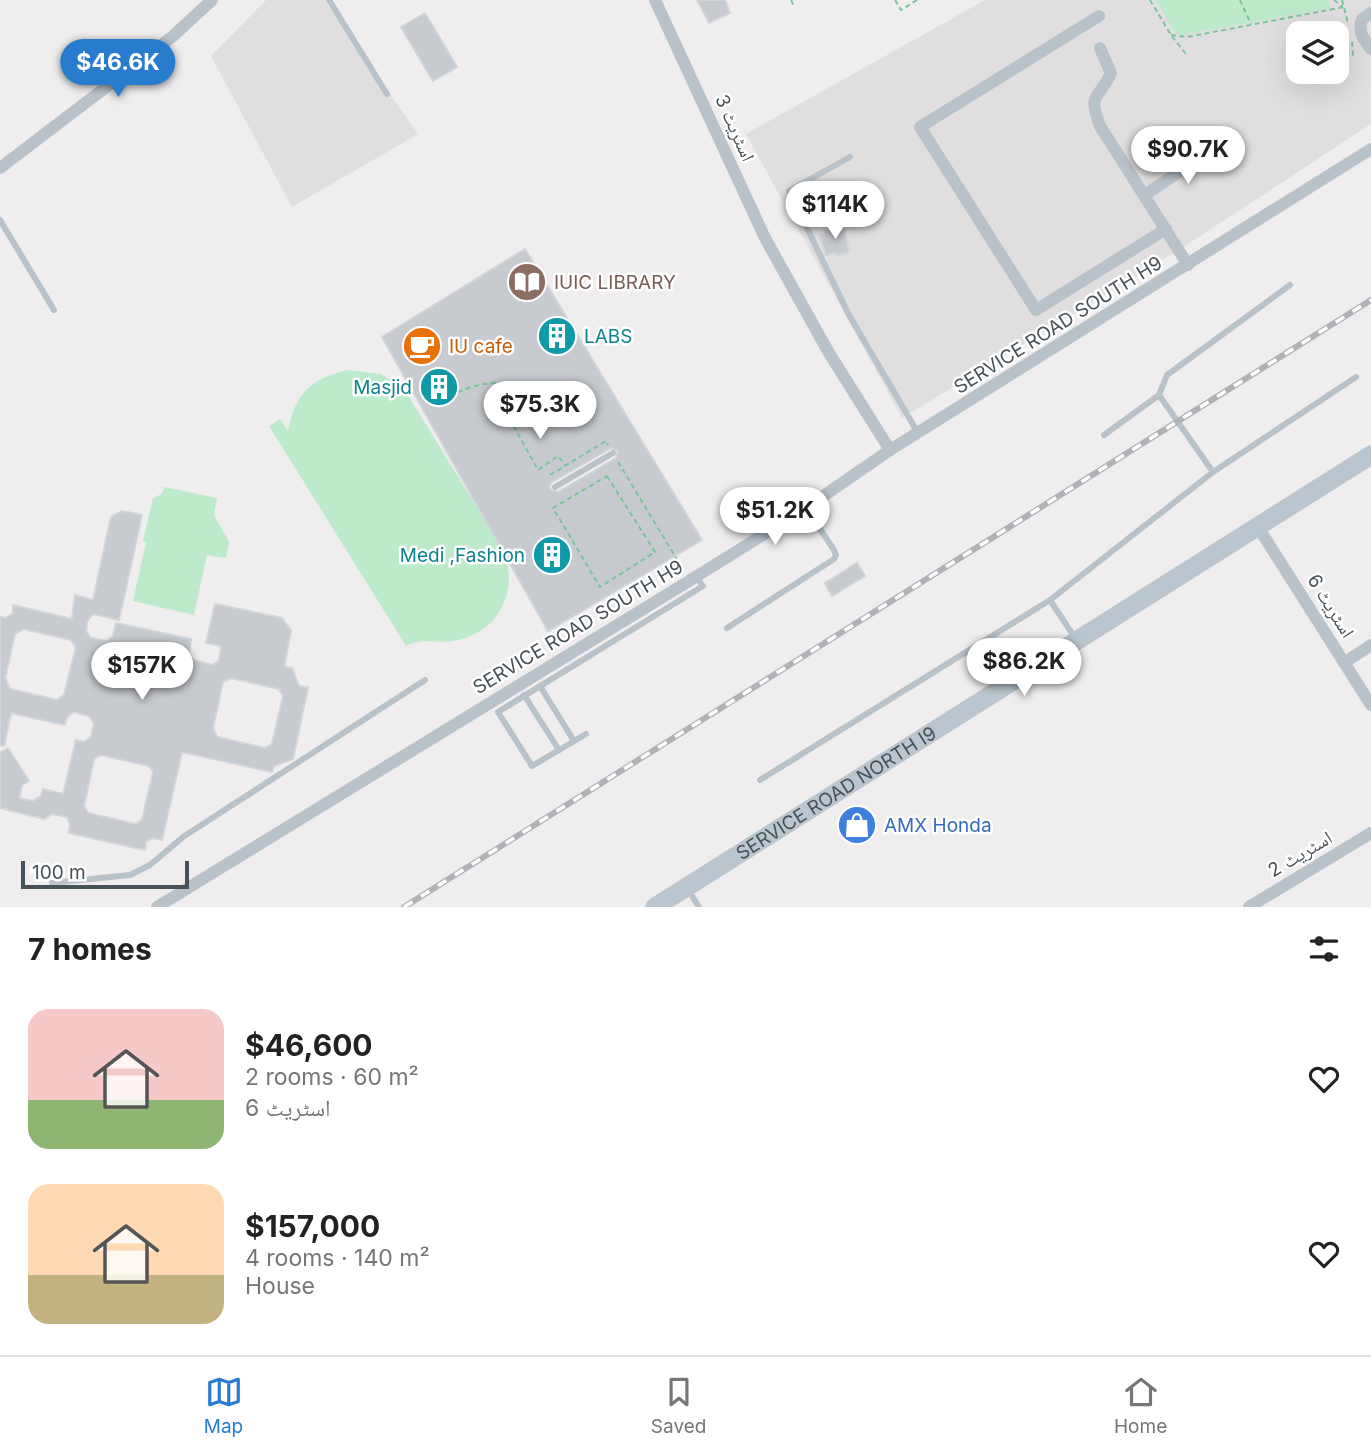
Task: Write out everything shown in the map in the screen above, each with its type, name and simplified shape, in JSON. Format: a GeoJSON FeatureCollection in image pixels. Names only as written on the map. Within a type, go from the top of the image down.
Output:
{"type":"FeatureCollection","features":[{"type":"Feature","properties":{"kind":"main road","name":"SERVICE ROAD NORTH I9"},"geometry":{"type":"LineString","coordinates":[[655,907],[1371,455]]}},
{"type":"Feature","properties":{"kind":"street"},"geometry":{"type":"LineString","coordinates":[[0,168],[173,36],[212,0]]}},
{"type":"Feature","properties":{"kind":"street","name":"اسٹریٹ 3"},"geometry":{"type":"LineString","coordinates":[[654,0],[765,238],[829,352],[890,450]]}},
{"type":"Feature","properties":{"kind":"street"},"geometry":{"type":"LineString","coordinates":[[1371,13],[1362,19],[1360,27],[1371,50]]}},
{"type":"Feature","properties":{"kind":"street"},"geometry":{"type":"LineString","coordinates":[[1099,16],[920,127],[1036,310],[1166,229]]}},
{"type":"Feature","properties":{"kind":"street"},"geometry":{"type":"LineString","coordinates":[[1100,48],[1111,72],[1105,85],[1096,94],[1093,108],[1100,125],[1188,265]]}},
{"type":"Feature","properties":{"kind":"street","name":"SERVICE ROAD SOUTH H9"},"geometry":{"type":"LineString","coordinates":[[157,907],[696,581],[890,450],[1371,149]]}},
{"type":"Feature","properties":{"kind":"street"},"geometry":{"type":"LineString","coordinates":[[1145,195],[1211,150]]}},
{"type":"Feature","properties":{"kind":"street","name":"اسٹریٹ 6"},"geometry":{"type":"LineString","coordinates":[[1258,527],[1371,705]]}},
{"type":"Feature","properties":{"kind":"street"},"geometry":{"type":"LineString","coordinates":[[1344,663],[1371,645]]}},
{"type":"Feature","properties":{"kind":"street","name":"اسٹریٹ 2"},"geometry":{"type":"LineString","coordinates":[[1249,907],[1371,833]]}},
{"type":"Feature","properties":{"kind":"lane"},"geometry":{"type":"LineString","coordinates":[[329,0],[387,94]]}},
{"type":"Feature","properties":{"kind":"lane"},"geometry":{"type":"LineString","coordinates":[[850,157],[789,191],[849,315],[918,434]]}},
{"type":"Feature","properties":{"kind":"lane"},"geometry":{"type":"LineString","coordinates":[[0,220],[54,310]]}},
{"type":"Feature","properties":{"kind":"lane"},"geometry":{"type":"LineString","coordinates":[[1104,435],[1159,395],[1167,375],[1290,285]]}},
{"type":"Feature","properties":{"kind":"lane"},"geometry":{"type":"LineString","coordinates":[[760,780],[1050,600],[1213,472],[1356,377]]}},
{"type":"Feature","properties":{"kind":"lane"},"geometry":{"type":"LineString","coordinates":[[1159,395],[1213,472]]}},
{"type":"Feature","properties":{"kind":"lane"},"geometry":{"type":"LineString","coordinates":[[555,487],[613,453]]}},
{"type":"Feature","properties":{"kind":"lane"},"geometry":{"type":"LineString","coordinates":[[727,628],[834,559],[834,550],[806,508]]}},
{"type":"Feature","properties":{"kind":"lane"},"geometry":{"type":"LineString","coordinates":[[586,734],[532,766],[498,712],[696,581]]}},
{"type":"Feature","properties":{"kind":"lane"},"geometry":{"type":"LineString","coordinates":[[1050,600],[1077,641]]}},
{"type":"Feature","properties":{"kind":"lane"},"geometry":{"type":"LineString","coordinates":[[52,883],[122,877],[150,864],[183,837],[425,680]]}},
{"type":"Feature","properties":{"kind":"lane"},"geometry":{"type":"LineString","coordinates":[[540,685],[574,741]]}},
{"type":"Feature","properties":{"kind":"lane"},"geometry":{"type":"LineString","coordinates":[[522,697],[559,750]]}},
{"type":"Feature","properties":{"kind":"lane"},"geometry":{"type":"LineString","coordinates":[[687,887],[699,907]]}},
{"type":"Feature","properties":{"kind":"path"},"geometry":{"type":"LineString","coordinates":[[791,0],[794,6]]}},
{"type":"Feature","properties":{"kind":"path"},"geometry":{"type":"LineString","coordinates":[[895,0],[901,10],[917,0]]}},
{"type":"Feature","properties":{"kind":"path"},"geometry":{"type":"LineString","coordinates":[[905,0],[909,5]]}},
{"type":"Feature","properties":{"kind":"path"},"geometry":{"type":"LineString","coordinates":[[1150,0],[1186,54]]}},
{"type":"Feature","properties":{"kind":"path"},"geometry":{"type":"LineString","coordinates":[[1240,0],[1251,25]]}},
{"type":"Feature","properties":{"kind":"path"},"geometry":{"type":"LineString","coordinates":[[1171,35],[1188,37],[1344,7],[1334,0]]}},
{"type":"Feature","properties":{"kind":"path"},"geometry":{"type":"LineString","coordinates":[[458,392],[474,386],[501,382],[523,390],[524,392],[502,405],[538,470],[558,456],[565,466]]}},
{"type":"Feature","properties":{"kind":"path"},"geometry":{"type":"LineString","coordinates":[[550,475],[606,441],[696,581]]}},
{"type":"Feature","properties":{"kind":"path"},"geometry":{"type":"LineString","coordinates":[[607,476],[655,552],[600,587],[553,508],[607,476]]}},
{"type":"Feature","properties":{"kind":"shaded area"},"geometry":{"type":"Polygon","coordinates":[[[266,0],[325,0],[418,134],[292,207],[211,56],[266,0]]]}},
{"type":"Feature","properties":{"kind":"shaded area"},"geometry":{"type":"Polygon","coordinates":[[[985,0],[1371,0],[1371,124],[1185,246],[902,418],[746,134],[985,0]]]}},
{"type":"Feature","properties":{"kind":"green space"},"geometry":{"type":"Polygon","coordinates":[[[1156,0],[1328,0],[1330,8],[1181,35],[1176,34],[1156,0]]]}},
{"type":"Feature","properties":{"kind":"green space"},"geometry":{"type":"Polygon","coordinates":[[[348,370],[381,374],[404,389],[504,551],[509,582],[501,609],[493,621],[469,637],[447,642],[423,641],[406,646],[269,426],[280,419],[288,431],[295,407],[307,389],[324,378],[348,370]]]}},
{"type":"Feature","properties":{"kind":"green space"},"geometry":{"type":"Polygon","coordinates":[[[164,487],[217,498],[214,515],[229,542],[226,558],[207,555],[194,615],[133,601],[153,498],[162,494],[164,487]]]}},
{"type":"Feature","properties":{"kind":"building"},"geometry":{"type":"Polygon","coordinates":[[[697,0],[725,0],[730,13],[709,23],[697,0]]]}},
{"type":"Feature","properties":{"kind":"building"},"geometry":{"type":"Polygon","coordinates":[[[425,13],[457,67],[433,81],[401,27],[425,13]]]}},
{"type":"Feature","properties":{"kind":"building"},"geometry":{"type":"Polygon","coordinates":[[[843,224],[849,252],[826,255],[819,234],[834,228],[834,225],[843,224]]]}},
{"type":"Feature","properties":{"kind":"building"},"geometry":{"type":"Polygon","coordinates":[[[525,249],[702,540],[548,631],[382,337],[525,249]],[[611,448],[552,482],[549,486],[551,490],[558,492],[616,458],[618,451],[611,448]]]}},
{"type":"Feature","properties":{"kind":"building"},"geometry":{"type":"Polygon","coordinates":[[[122,511],[142,515],[119,620],[93,614],[87,622],[86,631],[91,638],[107,641],[113,636],[116,623],[191,639],[189,654],[193,660],[213,665],[219,660],[221,646],[206,643],[215,604],[282,618],[291,631],[284,667],[292,668],[299,686],[308,687],[293,759],[274,766],[272,772],[182,752],[162,840],[154,838],[146,841],[145,850],[69,833],[70,824],[67,817],[52,814],[44,819],[0,808],[0,753],[8,748],[29,781],[22,785],[19,798],[33,801],[41,796],[43,789],[63,794],[76,740],[84,742],[91,737],[94,723],[89,716],[74,712],[67,717],[65,725],[11,713],[4,746],[0,745],[0,617],[6,618],[13,613],[13,605],[72,619],[75,595],[93,600],[111,517],[122,511]],[[24,629],[15,634],[5,678],[10,689],[57,700],[64,695],[76,647],[71,640],[24,629]],[[231,678],[223,682],[213,728],[217,737],[265,748],[272,744],[283,696],[279,689],[231,678]],[[101,755],[94,759],[84,806],[88,813],[135,824],[142,820],[153,772],[149,766],[101,755]]]}},
{"type":"Feature","properties":{"kind":"building"},"geometry":{"type":"Polygon","coordinates":[[[857,563],[865,576],[832,596],[825,583],[857,563]]]}},
{"type":"Feature","properties":{"kind":"railway"},"geometry":{"type":"LineString","coordinates":[[404,907],[1371,300]]}},
{"type":"Feature","properties":{"kind":"place","name":"IUIC LIBRARY"},"geometry":{"type":"Point","coordinates":[527,282]}},
{"type":"Feature","properties":{"kind":"place","name":"LABS"},"geometry":{"type":"Point","coordinates":[557,336]}},
{"type":"Feature","properties":{"kind":"place","name":"IU cafe"},"geometry":{"type":"Point","coordinates":[422,346]}},
{"type":"Feature","properties":{"kind":"place","name":"Masjid"},"geometry":{"type":"Point","coordinates":[439,387]}},
{"type":"Feature","properties":{"kind":"place","name":"Medi ,Fashion"},"geometry":{"type":"Point","coordinates":[552,555]}},
{"type":"Feature","properties":{"kind":"place","name":"AMX Honda"},"geometry":{"type":"Point","coordinates":[857,825]}}]}
